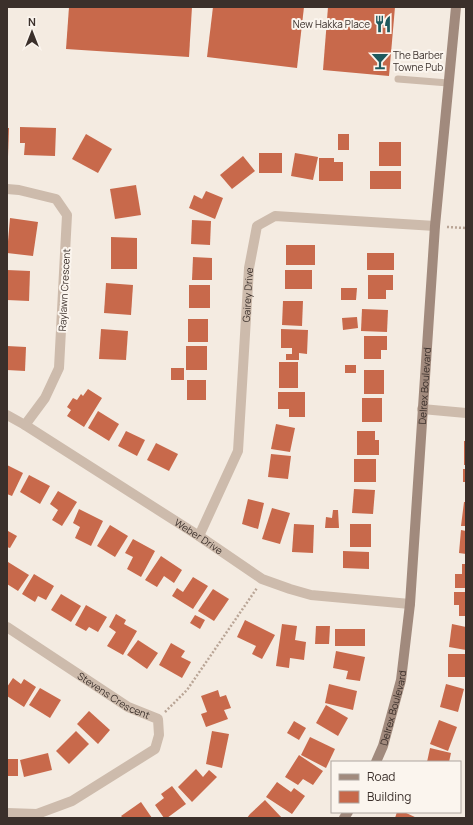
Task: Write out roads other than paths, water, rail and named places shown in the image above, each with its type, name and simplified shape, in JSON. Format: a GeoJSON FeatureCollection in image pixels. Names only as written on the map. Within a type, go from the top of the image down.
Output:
{"type":"FeatureCollection","features":[{"type":"Feature","properties":{"kind":"street","name":"Delrex Boulevard"},"geometry":{"type":"LineString","coordinates":[[376,761],[383,746],[401,680],[410,604],[435,226],[456,7]]}},
{"type":"Feature","properties":{"kind":"street","name":"Raylawn Crescent"},"geometry":{"type":"LineString","coordinates":[[7,189],[19,190],[56,199],[67,215],[60,368],[45,398],[25,425]]}},
{"type":"Feature","properties":{"kind":"street","name":"Gairey Drive"},"geometry":{"type":"LineString","coordinates":[[199,536],[238,451],[248,268],[257,226],[275,216],[435,226]]}},
{"type":"Feature","properties":{"kind":"street"},"geometry":{"type":"LineString","coordinates":[[422,409],[466,413]]}},
{"type":"Feature","properties":{"kind":"street","name":"Weber Drive"},"geometry":{"type":"LineString","coordinates":[[7,415],[199,536],[262,579],[311,595],[410,604]]}},
{"type":"Feature","properties":{"kind":"street","name":"Stevens Crescent"},"geometry":{"type":"LineString","coordinates":[[7,627],[128,707],[158,719],[159,735],[155,749],[72,800],[37,814],[7,813]]}},
{"type":"Feature","properties":{"kind":"lane"},"geometry":{"type":"LineString","coordinates":[[398,79],[448,83]]}},
{"type":"Feature","properties":{"kind":"place","name":"New Hakka Place"},"geometry":{"type":"Point","coordinates":[383,24]}},
{"type":"Feature","properties":{"kind":"place","name":"The Barber Towne Pub"},"geometry":{"type":"Point","coordinates":[380,61]}}]}
